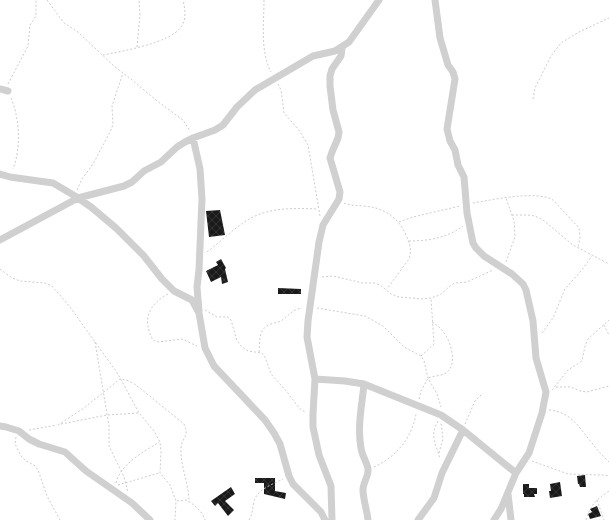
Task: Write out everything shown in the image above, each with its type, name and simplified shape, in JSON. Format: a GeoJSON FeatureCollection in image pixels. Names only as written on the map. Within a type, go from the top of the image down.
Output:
{"type":"FeatureCollection","features":[{"type":"Feature","properties":{"kind":"street"},"geometry":{"type":"LineString","coordinates":[[0,240],[76,197],[124,186],[132,182],[144,171],[162,162],[177,147],[193,138],[215,130],[223,125],[237,106],[255,90],[313,56],[342,48],[349,42],[379,0]]}},
{"type":"Feature","properties":{"kind":"street"},"geometry":{"type":"LineString","coordinates":[[435,0],[440,38],[446,60],[455,79],[447,129],[455,150],[458,165],[464,177],[466,204],[476,248],[484,256],[520,281],[526,290],[533,321],[536,358],[546,396],[534,440],[516,473],[501,509],[494,520]]}},
{"type":"Feature","properties":{"kind":"street"},"geometry":{"type":"LineString","coordinates":[[332,520],[331,486],[316,441],[313,414],[315,379],[307,337],[319,242],[323,225],[339,199],[340,192],[330,158],[338,138],[338,132],[333,110],[330,76],[332,69],[341,56],[342,48]]}},
{"type":"Feature","properties":{"kind":"street"},"geometry":{"type":"LineString","coordinates":[[0,89],[8,91]]}},
{"type":"Feature","properties":{"kind":"street"},"geometry":{"type":"LineString","coordinates":[[193,138],[198,158],[201,181],[202,199],[200,257],[197,287],[205,348],[214,366],[265,420],[280,444],[289,476],[293,484],[321,512],[325,520]]}},
{"type":"Feature","properties":{"kind":"street"},"geometry":{"type":"LineString","coordinates":[[0,174],[10,177],[52,183],[76,197],[116,228],[140,252],[162,279],[174,291],[192,300],[199,311]]}},
{"type":"Feature","properties":{"kind":"street"},"geometry":{"type":"LineString","coordinates":[[315,379],[364,384],[442,415],[516,473]]}},
{"type":"Feature","properties":{"kind":"street"},"geometry":{"type":"LineString","coordinates":[[364,384],[359,426],[363,458],[368,470],[363,491],[368,520]]}},
{"type":"Feature","properties":{"kind":"street"},"geometry":{"type":"LineString","coordinates":[[0,426],[19,431],[29,439],[39,444],[65,452],[86,471],[132,504],[150,520]]}},
{"type":"Feature","properties":{"kind":"street"},"geometry":{"type":"LineString","coordinates":[[418,520],[434,498],[442,473],[463,430]]}},
{"type":"Feature","properties":{"kind":"street"},"geometry":{"type":"LineString","coordinates":[[508,491],[511,520]]}},
{"type":"Feature","properties":{"kind":"path"},"geometry":{"type":"LineString","coordinates":[[10,177],[18,147],[17,119],[15,108],[8,91],[8,84],[28,46],[30,25],[35,18],[36,13],[36,0]]}},
{"type":"Feature","properties":{"kind":"path"},"geometry":{"type":"LineString","coordinates":[[47,0],[64,23],[78,32],[123,73],[183,120],[193,138]]}},
{"type":"Feature","properties":{"kind":"path"},"geometry":{"type":"LineString","coordinates":[[137,48],[140,15],[139,0]]}},
{"type":"Feature","properties":{"kind":"path"},"geometry":{"type":"LineString","coordinates":[[103,56],[137,48],[175,34],[182,26],[185,18],[183,0]]}},
{"type":"Feature","properties":{"kind":"path"},"geometry":{"type":"LineString","coordinates":[[264,0],[264,39],[267,62],[281,90],[284,114],[300,130],[308,145],[318,209],[323,225]]}},
{"type":"Feature","properties":{"kind":"path"},"geometry":{"type":"LineString","coordinates":[[533,99],[535,88],[551,56],[561,43],[579,32],[609,18]]}},
{"type":"Feature","properties":{"kind":"path"},"geometry":{"type":"LineString","coordinates":[[76,197],[82,179],[93,164],[111,130],[113,124],[112,106],[123,73]]}},
{"type":"Feature","properties":{"kind":"path"},"geometry":{"type":"LineString","coordinates":[[399,222],[466,204],[506,198],[541,196],[548,197],[553,200],[579,228],[580,238],[578,247]]}},
{"type":"Feature","properties":{"kind":"path"},"geometry":{"type":"LineString","coordinates":[[314,280],[325,276],[333,276],[363,283],[374,283],[380,285],[391,294],[399,297],[431,298],[440,295],[455,283],[467,282],[503,268],[515,237],[514,221],[506,198]]}},
{"type":"Feature","properties":{"kind":"path"},"geometry":{"type":"LineString","coordinates":[[339,199],[346,204],[372,207],[383,210],[399,222],[409,241],[411,249],[409,259],[386,289]]}},
{"type":"Feature","properties":{"kind":"path"},"geometry":{"type":"LineString","coordinates":[[200,257],[242,224],[252,218],[279,209],[318,209]]}},
{"type":"Feature","properties":{"kind":"path"},"geometry":{"type":"LineString","coordinates":[[512,216],[535,216],[543,220],[559,234],[578,247],[609,264]]}},
{"type":"Feature","properties":{"kind":"path"},"geometry":{"type":"LineString","coordinates":[[409,241],[434,239],[459,229],[469,221]]}},
{"type":"Feature","properties":{"kind":"path"},"geometry":{"type":"LineString","coordinates":[[535,341],[553,318],[565,289],[581,272],[592,256]]}},
{"type":"Feature","properties":{"kind":"path"},"geometry":{"type":"LineString","coordinates":[[0,270],[16,280],[45,283],[52,286],[70,307],[95,341],[120,379],[139,413],[160,442],[160,473],[170,485],[176,501],[175,520]]}},
{"type":"Feature","properties":{"kind":"path"},"geometry":{"type":"LineString","coordinates":[[174,291],[159,300],[151,309],[147,317],[150,334],[153,340],[158,342],[182,339],[205,348]]}},
{"type":"Feature","properties":{"kind":"path"},"geometry":{"type":"LineString","coordinates":[[421,356],[434,344],[431,298]]}},
{"type":"Feature","properties":{"kind":"path"},"geometry":{"type":"LineString","coordinates":[[259,352],[260,334],[263,329],[282,320],[293,310],[310,307],[365,316],[383,326],[404,347],[421,356],[424,361],[428,378],[440,400],[442,415]]}},
{"type":"Feature","properties":{"kind":"path"},"geometry":{"type":"LineString","coordinates":[[199,311],[209,311],[217,317],[228,317],[231,320],[237,341],[242,347],[248,351],[259,352],[262,354],[265,357],[271,374],[299,408],[313,414]]}},
{"type":"Feature","properties":{"kind":"path"},"geometry":{"type":"LineString","coordinates":[[546,396],[556,387],[568,370],[582,361],[588,339],[609,320]]}},
{"type":"Feature","properties":{"kind":"path"},"geometry":{"type":"LineString","coordinates":[[368,470],[388,460],[400,447],[413,426],[421,391],[428,378],[446,373],[451,368],[452,358],[449,340],[445,333],[432,322]]}},
{"type":"Feature","properties":{"kind":"path"},"geometry":{"type":"LineString","coordinates":[[604,325],[609,336]]}},
{"type":"Feature","properties":{"kind":"path"},"geometry":{"type":"LineString","coordinates":[[95,341],[109,426],[109,446],[126,483],[132,504]]}},
{"type":"Feature","properties":{"kind":"path"},"geometry":{"type":"LineString","coordinates":[[58,425],[80,411],[120,379],[124,379],[136,385],[184,424],[187,436],[183,441],[181,448],[184,471],[189,491],[189,502]]}},
{"type":"Feature","properties":{"kind":"path"},"geometry":{"type":"LineString","coordinates":[[556,387],[571,387],[587,392],[609,386]]}},
{"type":"Feature","properties":{"kind":"path"},"geometry":{"type":"LineString","coordinates":[[463,430],[475,401],[483,393]]}},
{"type":"Feature","properties":{"kind":"path"},"geometry":{"type":"LineString","coordinates":[[543,410],[565,414],[574,420],[598,451],[609,462]]}},
{"type":"Feature","properties":{"kind":"path"},"geometry":{"type":"LineString","coordinates":[[60,520],[47,496],[38,470],[34,465],[26,461],[15,444],[19,431],[107,416],[139,413]]}},
{"type":"Feature","properties":{"kind":"path"},"geometry":{"type":"LineString","coordinates":[[438,454],[443,439],[440,418],[434,429],[433,437],[440,461]]}},
{"type":"Feature","properties":{"kind":"path"},"geometry":{"type":"LineString","coordinates":[[115,485],[121,471],[135,458],[160,442]]}},
{"type":"Feature","properties":{"kind":"path"},"geometry":{"type":"LineString","coordinates":[[525,458],[568,474],[609,476]]}},
{"type":"Feature","properties":{"kind":"path"},"geometry":{"type":"LineString","coordinates":[[126,483],[160,473]]}},
{"type":"Feature","properties":{"kind":"path"},"geometry":{"type":"LineString","coordinates":[[249,520],[257,494],[289,476]]}},
{"type":"Feature","properties":{"kind":"path"},"geometry":{"type":"LineString","coordinates":[[586,520],[593,503],[609,491]]}},
{"type":"Feature","properties":{"kind":"path"},"geometry":{"type":"LineString","coordinates":[[176,501],[186,500],[189,502],[202,513],[204,520]]}},
{"type":"Feature","properties":{"kind":"path"},"geometry":{"type":"LineString","coordinates":[[597,500],[604,520]]}},
{"type":"Feature","properties":{"kind":"building"},"geometry":{"type":"Polygon","coordinates":[[[220,210],[225,235],[209,237],[206,211],[220,210]]]}},
{"type":"Feature","properties":{"kind":"building"},"geometry":{"type":"Polygon","coordinates":[[[221,259],[226,268],[228,282],[222,284],[221,277],[211,282],[206,271],[218,265],[216,262],[221,259]]]}},
{"type":"Feature","properties":{"kind":"building"},"geometry":{"type":"Polygon","coordinates":[[[278,288],[301,289],[301,294],[278,294],[278,288]]]}},
{"type":"Feature","properties":{"kind":"building"},"geometry":{"type":"Polygon","coordinates":[[[585,475],[586,487],[580,487],[577,476],[585,475]]]}},
{"type":"Feature","properties":{"kind":"building"},"geometry":{"type":"Polygon","coordinates":[[[255,478],[275,478],[275,491],[286,493],[285,499],[264,494],[264,483],[255,483],[255,478]]]}},
{"type":"Feature","properties":{"kind":"building"},"geometry":{"type":"Polygon","coordinates":[[[560,482],[562,496],[550,498],[550,484],[560,482]]]}},
{"type":"Feature","properties":{"kind":"building"},"geometry":{"type":"Polygon","coordinates":[[[523,484],[529,484],[529,488],[537,488],[537,494],[534,494],[535,497],[524,497],[523,484]]]}},
{"type":"Feature","properties":{"kind":"building"},"geometry":{"type":"Polygon","coordinates":[[[231,487],[235,494],[225,501],[234,510],[228,516],[218,503],[215,506],[211,501],[231,487]]]}},
{"type":"Feature","properties":{"kind":"building"},"geometry":{"type":"Polygon","coordinates":[[[597,506],[601,516],[590,519],[588,514],[592,512],[590,509],[597,506]]]}}]}
